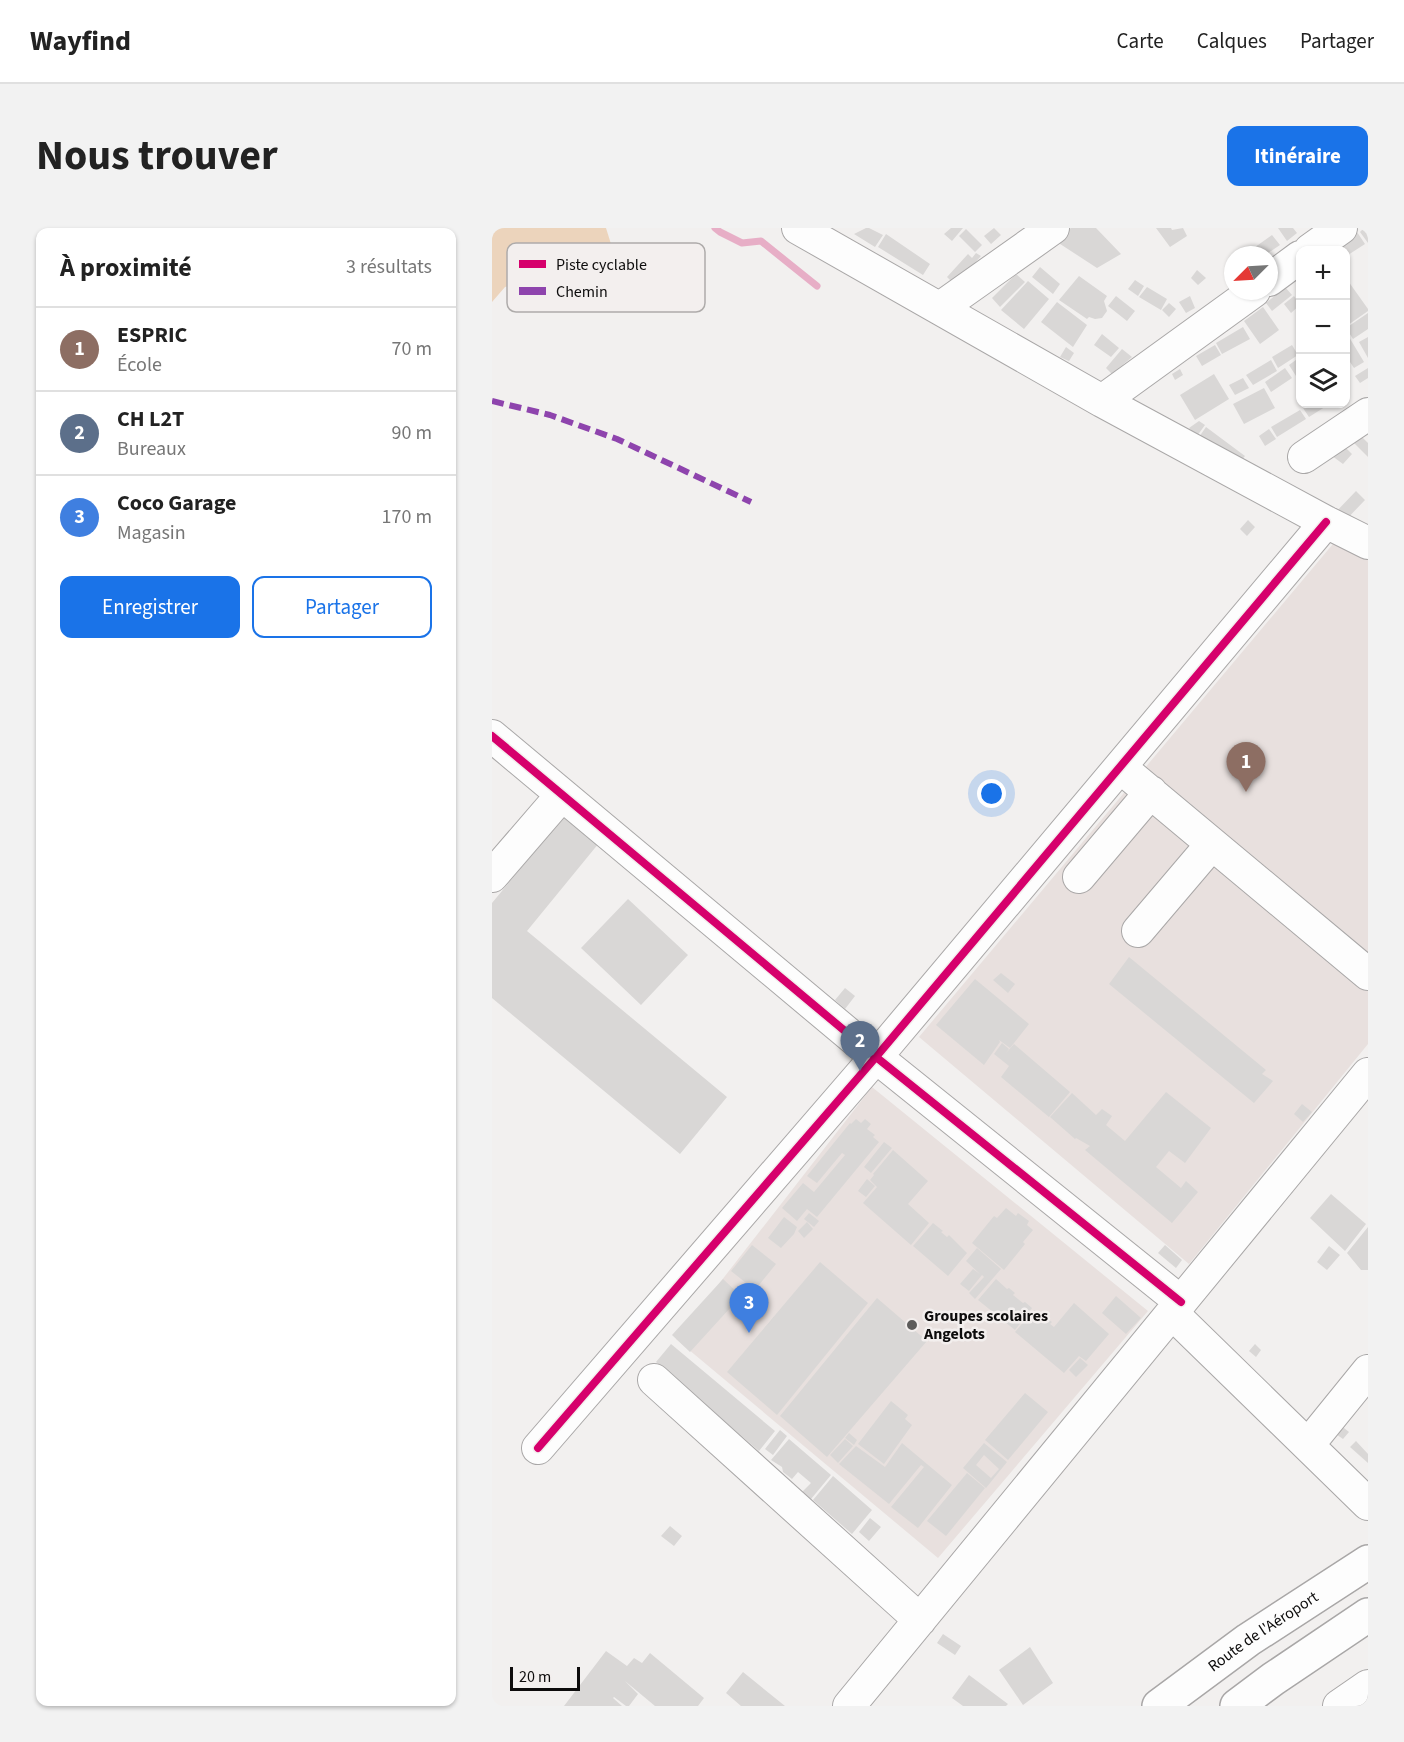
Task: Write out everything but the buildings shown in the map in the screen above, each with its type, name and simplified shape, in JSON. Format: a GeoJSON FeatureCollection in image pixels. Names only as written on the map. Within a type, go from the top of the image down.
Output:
{"type":"FeatureCollection","features":[{"type":"Feature","properties":{"kind":"highway","name":"Route de l'Aéroport"},"geometry":{"type":"LineString","coordinates":[[1159,1706],[1248,1640],[1368,1562]]}},
{"type":"Feature","properties":{"kind":"highway"},"geometry":{"type":"LineString","coordinates":[[1237,1706],[1368,1615]]}},
{"type":"Feature","properties":{"kind":"street"},"geometry":{"type":"LineString","coordinates":[[798,228],[1102,401],[1368,543]]}},
{"type":"Feature","properties":{"kind":"street"},"geometry":{"type":"LineString","coordinates":[[940,308],[1053,228]]}},
{"type":"Feature","properties":{"kind":"street"},"geometry":{"type":"LineString","coordinates":[[1316,246],[1341,228]]}},
{"type":"Feature","properties":{"kind":"street"},"geometry":{"type":"LineString","coordinates":[[1278,274],[1296,261]]}},
{"type":"Feature","properties":{"kind":"street"},"geometry":{"type":"LineString","coordinates":[[1102,401],[1242,300]]}},
{"type":"Feature","properties":{"kind":"street"},"geometry":{"type":"LineString","coordinates":[[1304,457],[1368,414]]}},
{"type":"Feature","properties":{"kind":"street"},"geometry":{"type":"LineString","coordinates":[[538,1448],[876,1057],[1326,522]]}},
{"type":"Feature","properties":{"kind":"street"},"geometry":{"type":"LineString","coordinates":[[492,736],[561,796],[1177,1307],[1308,1445],[1368,1504]]}},
{"type":"Feature","properties":{"kind":"street"},"geometry":{"type":"LineString","coordinates":[[1120,767],[1368,974]]}},
{"type":"Feature","properties":{"kind":"street"},"geometry":{"type":"LineString","coordinates":[[1079,877],[1151,792]]}},
{"type":"Feature","properties":{"kind":"street"},"geometry":{"type":"LineString","coordinates":[[492,876],[561,796]]}},
{"type":"Feature","properties":{"kind":"street"},"geometry":{"type":"LineString","coordinates":[[1138,931],[1212,844]]}},
{"type":"Feature","properties":{"kind":"street"},"geometry":{"type":"LineString","coordinates":[[849,1706],[1368,1074]]}},
{"type":"Feature","properties":{"kind":"street"},"geometry":{"type":"LineString","coordinates":[[1308,1445],[1368,1371]]}},
{"type":"Feature","properties":{"kind":"street"},"geometry":{"type":"LineString","coordinates":[[654,1380],[920,1620]]}},
{"type":"Feature","properties":{"kind":"shaded area"},"geometry":{"type":"Polygon","coordinates":[[[492,228],[606,228],[611,243],[507,243],[507,286],[492,302],[492,228]]]}},
{"type":"Feature","properties":{"kind":"shaded area"},"geometry":{"type":"Polygon","coordinates":[[[1343,532],[1368,547],[1368,1044],[1189,1264],[919,1037],[1343,532]]]}},
{"type":"Feature","properties":{"kind":"shaded area","name":"Groupes scolaires Angelots"},"geometry":{"type":"Polygon","coordinates":[[[872,1087],[1148,1311],[938,1558],[676,1339],[872,1087]]]}},
{"type":"Feature","properties":{"kind":"waterway"},"geometry":{"type":"LineString","coordinates":[[715,228],[742,243],[761,241],[817,286]]}},
{"type":"Feature","properties":{"kind":"marked path"},"geometry":{"type":"LineString","coordinates":[[492,401],[550,415],[617,439],[751,502]]}},
{"type":"Feature","properties":{"kind":"cycle path"},"geometry":{"type":"LineString","coordinates":[[538,1448],[876,1057],[1326,522]]}},
{"type":"Feature","properties":{"kind":"cycle path"},"geometry":{"type":"LineString","coordinates":[[492,736],[876,1057],[1181,1302]]}},
{"type":"Feature","properties":{"kind":"place","name":"ESPRIC"},"geometry":{"type":"Point","coordinates":[1246,792]}},
{"type":"Feature","properties":{"kind":"place","name":"CH L2T"},"geometry":{"type":"Point","coordinates":[860,1071]}},
{"type":"Feature","properties":{"kind":"place","name":"Groupes scolaires Angelots"},"geometry":{"type":"Point","coordinates":[912,1325]}},
{"type":"Feature","properties":{"kind":"place","name":"Coco Garage"},"geometry":{"type":"Point","coordinates":[749,1333]}}]}
